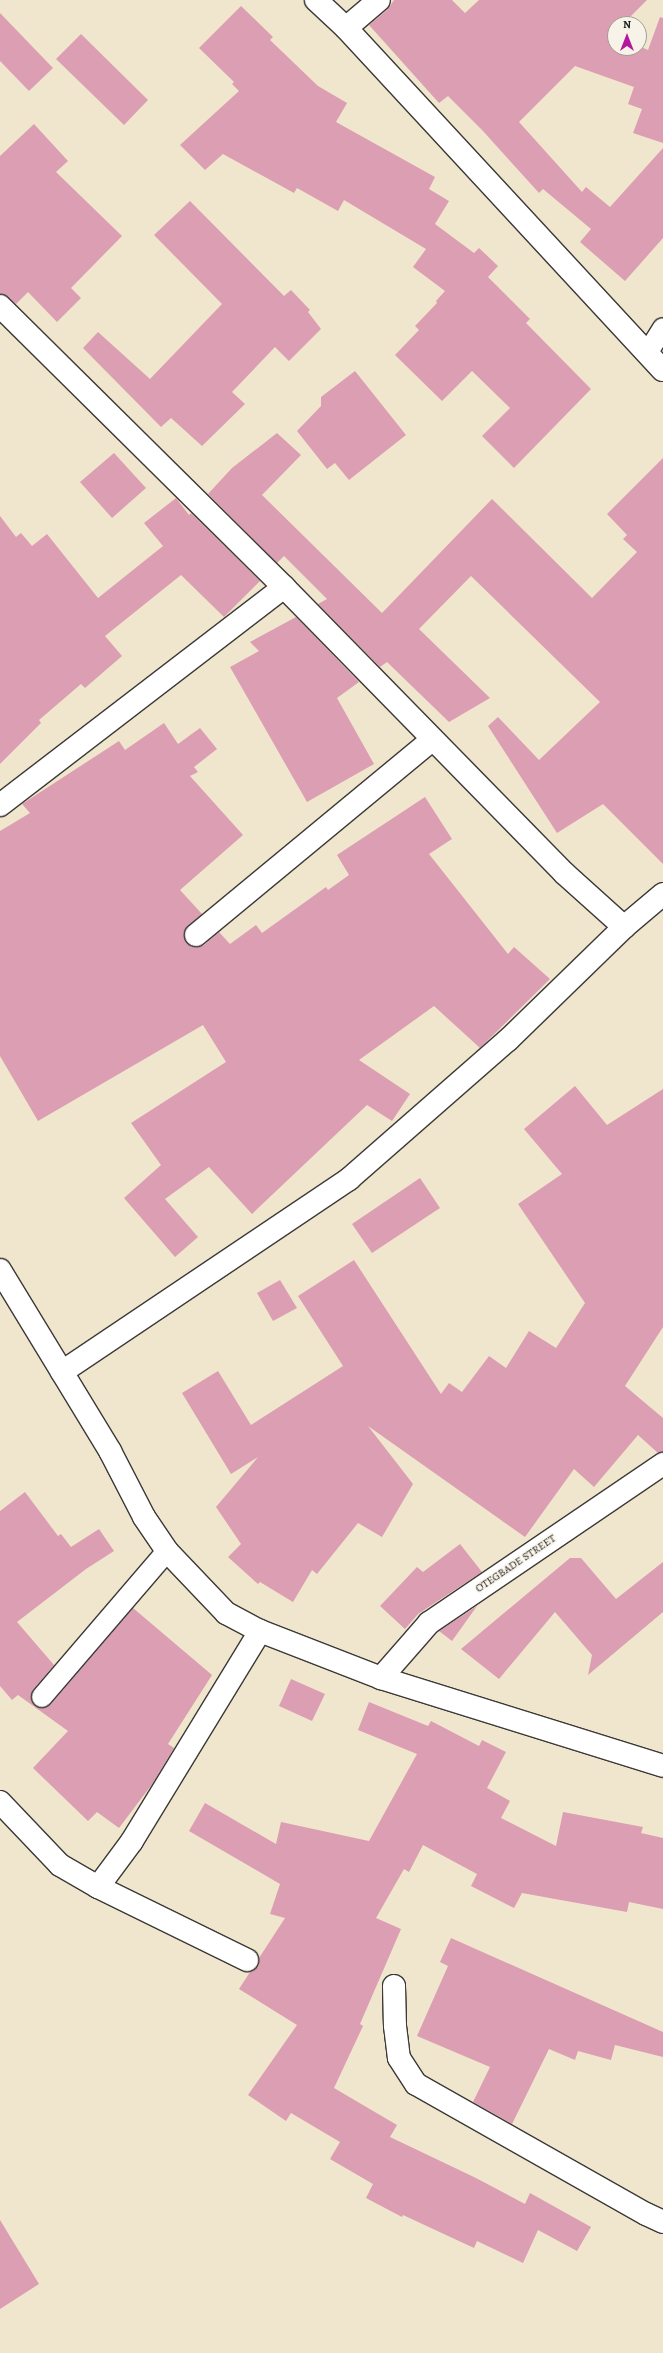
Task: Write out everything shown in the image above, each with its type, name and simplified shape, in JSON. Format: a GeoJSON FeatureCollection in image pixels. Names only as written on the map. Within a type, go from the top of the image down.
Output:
{"type":"FeatureCollection","features":[{"type":"Feature","properties":{"kind":"street"},"geometry":{"type":"LineString","coordinates":[[316,0],[346,28],[648,352],[663,370]]}},
{"type":"Feature","properties":{"kind":"street"},"geometry":{"type":"LineString","coordinates":[[346,28],[379,0]]}},
{"type":"Feature","properties":{"kind":"street"},"geometry":{"type":"LineString","coordinates":[[0,306],[284,587],[432,740],[564,873],[624,927]]}},
{"type":"Feature","properties":{"kind":"street"},"geometry":{"type":"LineString","coordinates":[[0,805],[284,587]]}},
{"type":"Feature","properties":{"kind":"street"},"geometry":{"type":"LineString","coordinates":[[196,935],[432,740]]}},
{"type":"Feature","properties":{"kind":"street"},"geometry":{"type":"LineString","coordinates":[[62,1372],[349,1179],[508,1040],[585,967],[624,927],[663,894]]}},
{"type":"Feature","properties":{"kind":"street"},"geometry":{"type":"LineString","coordinates":[[0,1270],[110,1451],[144,1517],[167,1551],[226,1613],[260,1631],[381,1678],[663,1766]]}},
{"type":"Feature","properties":{"kind":"street","name":"OTEGBADE STREET"},"geometry":{"type":"LineString","coordinates":[[381,1678],[429,1623],[663,1464]]}},
{"type":"Feature","properties":{"kind":"street"},"geometry":{"type":"LineString","coordinates":[[98,1887],[132,1842],[260,1631]]}},
{"type":"Feature","properties":{"kind":"street"},"geometry":{"type":"LineString","coordinates":[[0,1802],[60,1865],[98,1887],[247,1960]]}},
{"type":"Feature","properties":{"kind":"street"},"geometry":{"type":"LineString","coordinates":[[394,1986],[395,2026],[399,2058],[416,2084],[646,2214],[663,2222]]}},
{"type":"Feature","properties":{"kind":"lane"},"geometry":{"type":"LineString","coordinates":[[648,352],[663,328]]}},
{"type":"Feature","properties":{"kind":"lane"},"geometry":{"type":"LineString","coordinates":[[42,1697],[167,1551]]}},
{"type":"Feature","properties":{"kind":"building"},"geometry":{"type":"Polygon","coordinates":[[[394,0],[452,0],[465,13],[479,0],[647,0],[631,16],[607,16],[607,56],[647,56],[647,50],[660,17],[663,18],[663,143],[633,133],[642,109],[628,104],[634,87],[575,66],[519,122],[582,192],[586,187],[610,207],[663,148],[663,238],[625,281],[580,242],[591,229],[543,189],[539,193],[483,131],[448,96],[439,103],[369,25],[387,10],[394,0]]]}},
{"type":"Feature","properties":{"kind":"building"},"geometry":{"type":"Polygon","coordinates":[[[241,6],[273,37],[270,40],[318,86],[347,103],[336,122],[435,177],[429,189],[449,201],[435,224],[474,253],[479,248],[498,266],[488,277],[530,319],[526,323],[591,389],[514,468],[482,436],[510,408],[472,371],[442,401],[395,355],[419,330],[415,326],[437,303],[436,301],[445,291],[413,267],[426,249],[344,200],[338,211],[297,188],[294,193],[223,154],[205,170],[180,145],[239,91],[232,84],[234,82],[199,48],[241,6]]]}},
{"type":"Feature","properties":{"kind":"building"},"geometry":{"type":"Polygon","coordinates":[[[0,13],[53,68],[29,91],[0,61],[0,13]]]}},
{"type":"Feature","properties":{"kind":"building"},"geometry":{"type":"Polygon","coordinates":[[[81,34],[148,100],[124,125],[56,59],[81,34]]]}},
{"type":"Feature","properties":{"kind":"building"},"geometry":{"type":"Polygon","coordinates":[[[34,124],[68,161],[56,172],[122,236],[71,288],[81,298],[57,322],[28,292],[16,304],[8,297],[0,294],[0,156],[34,124]]]}},
{"type":"Feature","properties":{"kind":"building"},"geometry":{"type":"Polygon","coordinates":[[[190,201],[284,296],[291,290],[310,310],[308,312],[321,329],[289,361],[275,347],[232,392],[245,404],[202,446],[171,418],[161,427],[83,348],[98,332],[150,379],[222,304],[154,235],[190,201]]]}},
{"type":"Feature","properties":{"kind":"building"},"geometry":{"type":"Polygon","coordinates":[[[355,371],[406,435],[349,480],[335,463],[327,469],[297,431],[321,406],[321,397],[355,371]]]}},
{"type":"Feature","properties":{"kind":"building"},"geometry":{"type":"Polygon","coordinates":[[[277,433],[301,455],[262,495],[382,613],[492,499],[592,598],[637,552],[623,539],[627,535],[607,514],[663,458],[663,864],[603,804],[557,833],[488,726],[498,717],[539,760],[600,702],[471,576],[419,629],[490,698],[449,722],[387,662],[380,667],[318,604],[327,599],[284,556],[277,563],[208,494],[232,468],[277,433]]]}},
{"type":"Feature","properties":{"kind":"building"},"geometry":{"type":"Polygon","coordinates":[[[114,453],[146,488],[112,518],[80,482],[114,453]]]}},
{"type":"Feature","properties":{"kind":"building"},"geometry":{"type":"Polygon","coordinates":[[[176,498],[189,515],[191,513],[260,581],[224,617],[181,575],[105,636],[122,656],[85,688],[81,684],[39,720],[41,723],[0,764],[0,516],[16,537],[21,533],[32,546],[47,534],[98,598],[163,546],[144,523],[176,498]]]}},
{"type":"Feature","properties":{"kind":"building"},"geometry":{"type":"Polygon","coordinates":[[[296,617],[359,682],[337,698],[374,764],[307,802],[230,667],[259,651],[250,642],[296,617]]]}},
{"type":"Feature","properties":{"kind":"building"},"geometry":{"type":"Polygon","coordinates":[[[164,723],[178,744],[200,728],[217,749],[194,767],[198,772],[190,776],[243,835],[180,890],[202,914],[184,931],[184,937],[191,947],[204,945],[219,932],[230,944],[256,925],[262,933],[326,887],[328,890],[349,875],[337,855],[425,797],[452,839],[429,854],[508,954],[514,947],[550,979],[480,1048],[434,1006],[359,1060],[410,1094],[392,1121],[367,1105],[252,1214],[209,1167],[165,1199],[198,1237],[175,1257],[124,1198],[161,1165],[131,1123],[226,1062],[203,1025],[38,1121],[0,1056],[0,831],[30,813],[22,804],[119,741],[125,750],[164,723]]]}},
{"type":"Feature","properties":{"kind":"building"},"geometry":{"type":"Polygon","coordinates":[[[575,1086],[607,1125],[663,1089],[663,1327],[625,1386],[663,1418],[663,1452],[658,1453],[638,1435],[594,1487],[574,1469],[525,1537],[368,1426],[413,1484],[382,1537],[358,1523],[317,1574],[312,1570],[293,1602],[260,1582],[258,1584],[228,1557],[241,1544],[216,1507],[258,1457],[231,1474],[182,1393],[218,1371],[251,1425],[343,1366],[298,1296],[354,1260],[441,1394],[449,1383],[462,1392],[489,1356],[506,1368],[529,1331],[556,1348],[585,1303],[518,1204],[562,1174],[524,1129],[575,1086]]]}},
{"type":"Feature","properties":{"kind":"building"},"geometry":{"type":"Polygon","coordinates":[[[420,1178],[440,1208],[372,1253],[352,1224],[420,1178]]]}},
{"type":"Feature","properties":{"kind":"building"},"geometry":{"type":"Polygon","coordinates":[[[280,1280],[297,1308],[273,1321],[257,1293],[280,1280]]]}},
{"type":"Feature","properties":{"kind":"building"},"geometry":{"type":"Polygon","coordinates":[[[25,1492],[58,1536],[61,1534],[71,1547],[99,1529],[114,1551],[86,1569],[17,1622],[54,1665],[33,1690],[31,1700],[34,1705],[40,1708],[51,1704],[133,1608],[212,1675],[168,1744],[174,1748],[153,1783],[119,1828],[97,1812],[88,1821],[33,1768],[68,1731],[18,1695],[12,1700],[0,1686],[0,1511],[25,1492]]]}},
{"type":"Feature","properties":{"kind":"building"},"geometry":{"type":"Polygon","coordinates":[[[460,1544],[482,1572],[418,1614],[405,1629],[380,1606],[417,1567],[423,1572],[460,1544]]]}},
{"type":"Feature","properties":{"kind":"building"},"geometry":{"type":"Polygon","coordinates":[[[570,1558],[581,1558],[616,1599],[663,1562],[663,1612],[588,1675],[592,1655],[555,1612],[499,1679],[461,1649],[570,1558]]]}},
{"type":"Feature","properties":{"kind":"building"},"geometry":{"type":"Polygon","coordinates":[[[477,1606],[452,1641],[439,1631],[477,1606]]]}},
{"type":"Feature","properties":{"kind":"building"},"geometry":{"type":"Polygon","coordinates":[[[291,1679],[325,1694],[312,1721],[279,1706],[291,1679]]]}},
{"type":"Feature","properties":{"kind":"building"},"geometry":{"type":"Polygon","coordinates":[[[369,1702],[428,1726],[431,1721],[479,1746],[482,1740],[506,1752],[487,1788],[510,1801],[501,1818],[556,1846],[563,1812],[643,1827],[641,1833],[663,1838],[663,1909],[629,1902],[627,1912],[522,1893],[514,1908],[471,1886],[477,1874],[423,1845],[409,1872],[404,1869],[376,1918],[401,1929],[360,2024],[363,2026],[334,2088],[397,2125],[390,2137],[476,2178],[525,2204],[530,2193],[591,2227],[577,2251],[538,2230],[523,2263],[477,2241],[474,2248],[403,2215],[402,2217],[366,2198],[373,2184],[330,2159],[340,2142],[291,2113],[286,2121],[248,2095],[297,2025],[239,1989],[250,1972],[258,1966],[259,1958],[285,1918],[270,1914],[280,1884],[189,1831],[205,1803],[276,1844],[281,1822],[369,1841],[417,1754],[358,1730],[369,1702]]]}},
{"type":"Feature","properties":{"kind":"building"},"geometry":{"type":"Polygon","coordinates":[[[451,1938],[663,2032],[663,2057],[615,2045],[611,2060],[578,2051],[575,2060],[549,2049],[512,2124],[473,2102],[490,2067],[417,2036],[448,1966],[440,1962],[451,1938]]]}},
{"type":"Feature","properties":{"kind":"building"},"geometry":{"type":"Polygon","coordinates":[[[0,2220],[39,2284],[0,2309],[0,2220]]]}}]}
